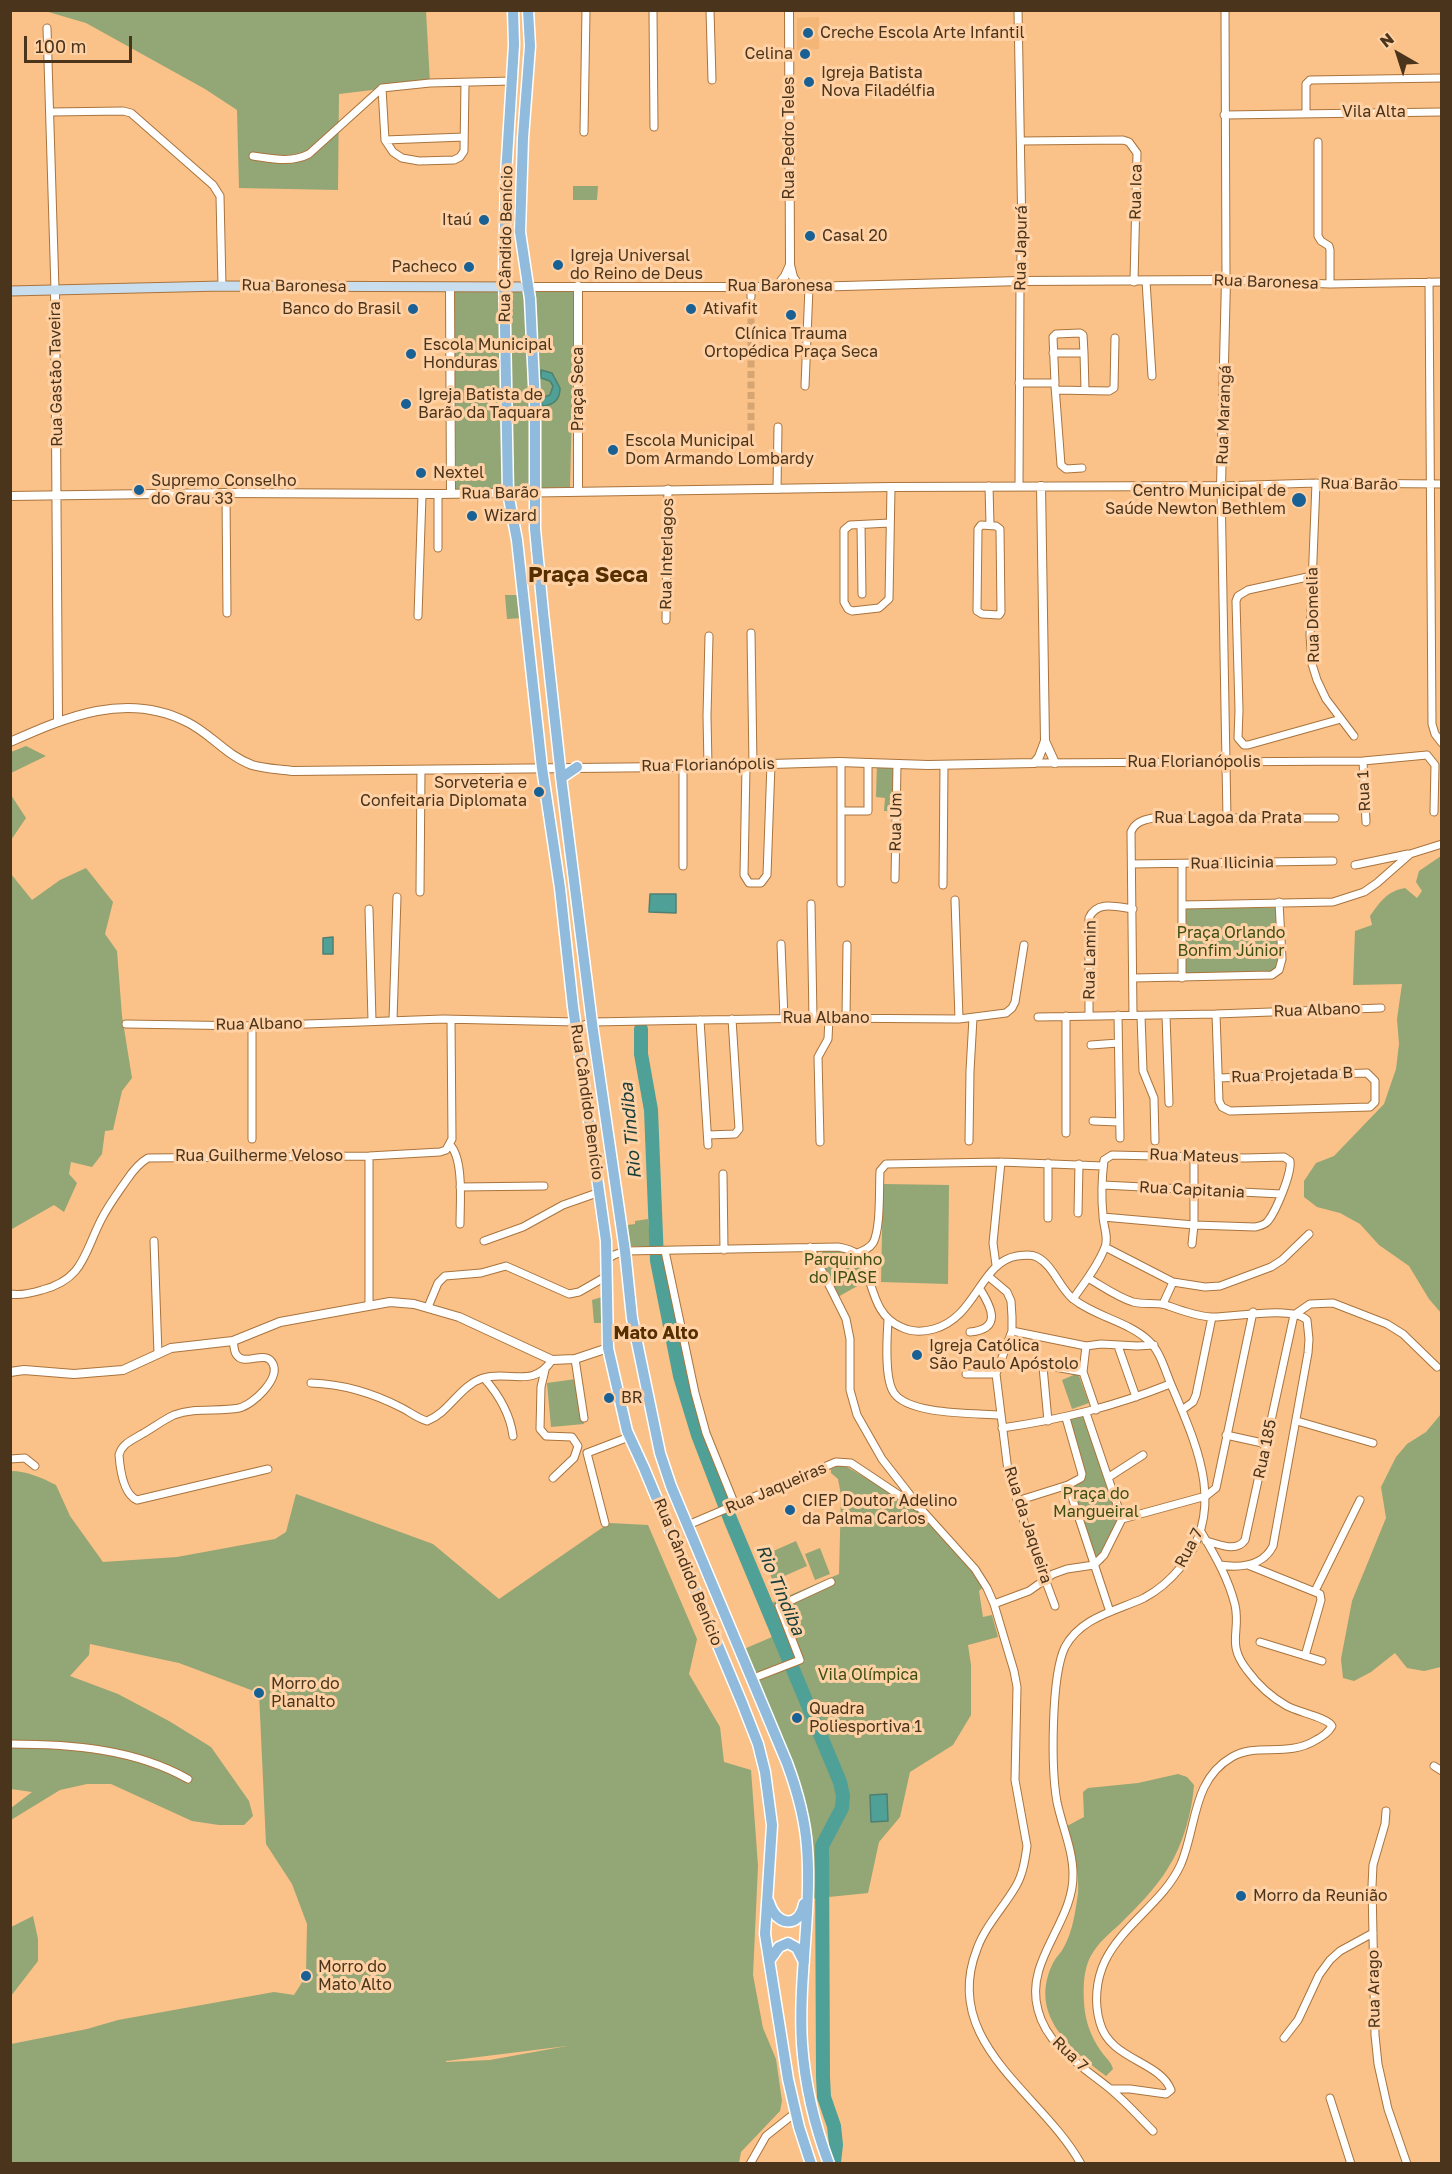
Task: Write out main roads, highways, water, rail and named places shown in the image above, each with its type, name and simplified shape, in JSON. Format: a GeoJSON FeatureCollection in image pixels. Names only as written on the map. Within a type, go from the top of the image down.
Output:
{"type":"FeatureCollection","features":[{"type":"Feature","properties":{"kind":"main road","name":"Rua Cândido Benício"},"geometry":{"type":"LineString","coordinates":[[513,10],[514,45],[506,175],[504,287],[508,493],[520,557],[542,768],[600,1192],[607,1259],[608,1348],[629,1437],[672,1533],[758,1744],[768,1788],[772,1825],[765,1934],[777,2019],[795,2113],[811,2163]]}},
{"type":"Feature","properties":{"kind":"main road","name":"Rua Cândido Benício"},"geometry":{"type":"LineString","coordinates":[[528,10],[530,46],[523,138],[520,232],[528,287],[535,405],[536,543],[560,773],[592,1022],[625,1251],[632,1318],[660,1453],[671,1486],[787,1763],[798,1797],[807,1846],[802,2041],[805,2081],[813,2120],[829,2163]]}},
{"type":"Feature","properties":{"kind":"main road","name":"Rua Baronesa"},"geometry":{"type":"LineString","coordinates":[[10,291],[222,285],[528,287]]}},
{"type":"Feature","properties":{"kind":"main road"},"geometry":{"type":"LineString","coordinates":[[560,773],[577,767]]}},
{"type":"Feature","properties":{"kind":"main road"},"geometry":{"type":"LineString","coordinates":[[769,1899],[775,1915],[780,1920],[791,1922],[802,1912],[807,1887]]}},
{"type":"Feature","properties":{"kind":"main road"},"geometry":{"type":"LineString","coordinates":[[769,1962],[779,1947],[788,1943],[797,1948],[804,1962]]}},
{"type":"Feature","properties":{"kind":"water"},"geometry":{"type":"Polygon","coordinates":[[[541,370],[552,373],[560,388],[556,401],[543,406],[541,398],[550,395],[553,386],[550,381],[541,378],[541,370]]]}},
{"type":"Feature","properties":{"kind":"water"},"geometry":{"type":"Polygon","coordinates":[[[650,894],[676,894],[676,913],[649,912],[650,894]]]}},
{"type":"Feature","properties":{"kind":"water"},"geometry":{"type":"Polygon","coordinates":[[[333,937],[333,954],[323,954],[323,938],[333,937]]]}},
{"type":"Feature","properties":{"kind":"water"},"geometry":{"type":"Polygon","coordinates":[[[887,1794],[888,1821],[871,1822],[870,1795],[887,1794]]]}},
{"type":"Feature","properties":{"kind":"waterway","name":"Rio Tindiba"},"geometry":{"type":"LineString","coordinates":[[641,1029],[641,1054],[651,1110],[657,1261],[680,1376],[698,1435],[731,1521],[840,1782],[843,1796],[842,1808],[822,1846],[823,2077],[824,2097],[834,2126],[836,2145],[834,2162]]}},
{"type":"Feature","properties":{"kind":"tunnel"},"geometry":{"type":"LineString","coordinates":[[751,297],[751,441]]}},
{"type":"Feature","properties":{"kind":"place","name":"Creche Escola Arte Infantil"},"geometry":{"type":"Point","coordinates":[808,33]}},
{"type":"Feature","properties":{"kind":"place","name":"Celina"},"geometry":{"type":"Point","coordinates":[805,54]}},
{"type":"Feature","properties":{"kind":"place","name":"Igreja Batista Nova Filadélfia"},"geometry":{"type":"Point","coordinates":[809,82]}},
{"type":"Feature","properties":{"kind":"place","name":"Itaú"},"geometry":{"type":"Point","coordinates":[484,220]}},
{"type":"Feature","properties":{"kind":"place","name":"Casal 20"},"geometry":{"type":"Point","coordinates":[810,236]}},
{"type":"Feature","properties":{"kind":"place","name":"Igreja Universal do Reino de Deus"},"geometry":{"type":"Point","coordinates":[558,265]}},
{"type":"Feature","properties":{"kind":"place","name":"Pacheco"},"geometry":{"type":"Point","coordinates":[469,267]}},
{"type":"Feature","properties":{"kind":"place","name":"Banco do Brasil"},"geometry":{"type":"Point","coordinates":[413,309]}},
{"type":"Feature","properties":{"kind":"place","name":"Ativafit"},"geometry":{"type":"Point","coordinates":[691,309]}},
{"type":"Feature","properties":{"kind":"place","name":"Clínica Trauma Ortopédica Praça Seca"},"geometry":{"type":"Point","coordinates":[791,315]}},
{"type":"Feature","properties":{"kind":"place","name":"Escola Municipal Honduras"},"geometry":{"type":"Point","coordinates":[411,354]}},
{"type":"Feature","properties":{"kind":"place","name":"Igreja Batista de Barão da Taquara"},"geometry":{"type":"Point","coordinates":[406,404]}},
{"type":"Feature","properties":{"kind":"place","name":"Escola Municipal Dom Armando Lombardy"},"geometry":{"type":"Point","coordinates":[613,450]}},
{"type":"Feature","properties":{"kind":"place","name":"Nextel"},"geometry":{"type":"Point","coordinates":[421,473]}},
{"type":"Feature","properties":{"kind":"place","name":"Supremo Conselho do Grau 33"},"geometry":{"type":"Point","coordinates":[139,490]}},
{"type":"Feature","properties":{"kind":"place","name":"Centro Municipal de Saúde Newton Bethlem"},"geometry":{"type":"Point","coordinates":[1299,500]}},
{"type":"Feature","properties":{"kind":"place","name":"Wizard"},"geometry":{"type":"Point","coordinates":[472,516]}},
{"type":"Feature","properties":{"kind":"place","name":"Sorveteria e Confeitaria Diplomata"},"geometry":{"type":"Point","coordinates":[539,792]}},
{"type":"Feature","properties":{"kind":"place","name":"Igreja Católica São Paulo Apóstolo"},"geometry":{"type":"Point","coordinates":[917,1355]}},
{"type":"Feature","properties":{"kind":"place","name":"BR"},"geometry":{"type":"Point","coordinates":[609,1398]}},
{"type":"Feature","properties":{"kind":"place","name":"CIEP Doutor Adelino da Palma Carlos"},"geometry":{"type":"Point","coordinates":[790,1510]}},
{"type":"Feature","properties":{"kind":"place","name":"Morro do Planalto"},"geometry":{"type":"Point","coordinates":[259,1693]}},
{"type":"Feature","properties":{"kind":"place","name":"Quadra Poliesportiva 1"},"geometry":{"type":"Point","coordinates":[797,1718]}},
{"type":"Feature","properties":{"kind":"place","name":"Morro da Reunião"},"geometry":{"type":"Point","coordinates":[1241,1896]}},
{"type":"Feature","properties":{"kind":"place","name":"Morro do Mato Alto"},"geometry":{"type":"Point","coordinates":[306,1976]}},
{"type":"Feature","properties":{"kind":"district","name":"Praça Seca"},"geometry":{"type":"Point","coordinates":[588,575]}},
{"type":"Feature","properties":{"kind":"district","name":"Mato Alto"},"geometry":{"type":"Point","coordinates":[656,1333]}},
{"type":"Feature","properties":{"kind":"park label","name":"Praça Orlando Bonfim Júnior"},"geometry":{"type":"Point","coordinates":[1231,942]}},
{"type":"Feature","properties":{"kind":"park label","name":"Parquinho do IPASE"},"geometry":{"type":"Point","coordinates":[843,1269]}},
{"type":"Feature","properties":{"kind":"park label","name":"Praça do Mangueiral"},"geometry":{"type":"Point","coordinates":[1096,1503]}},
{"type":"Feature","properties":{"kind":"park label","name":"Vila Olímpica"},"geometry":{"type":"Point","coordinates":[868,1675]}}]}
